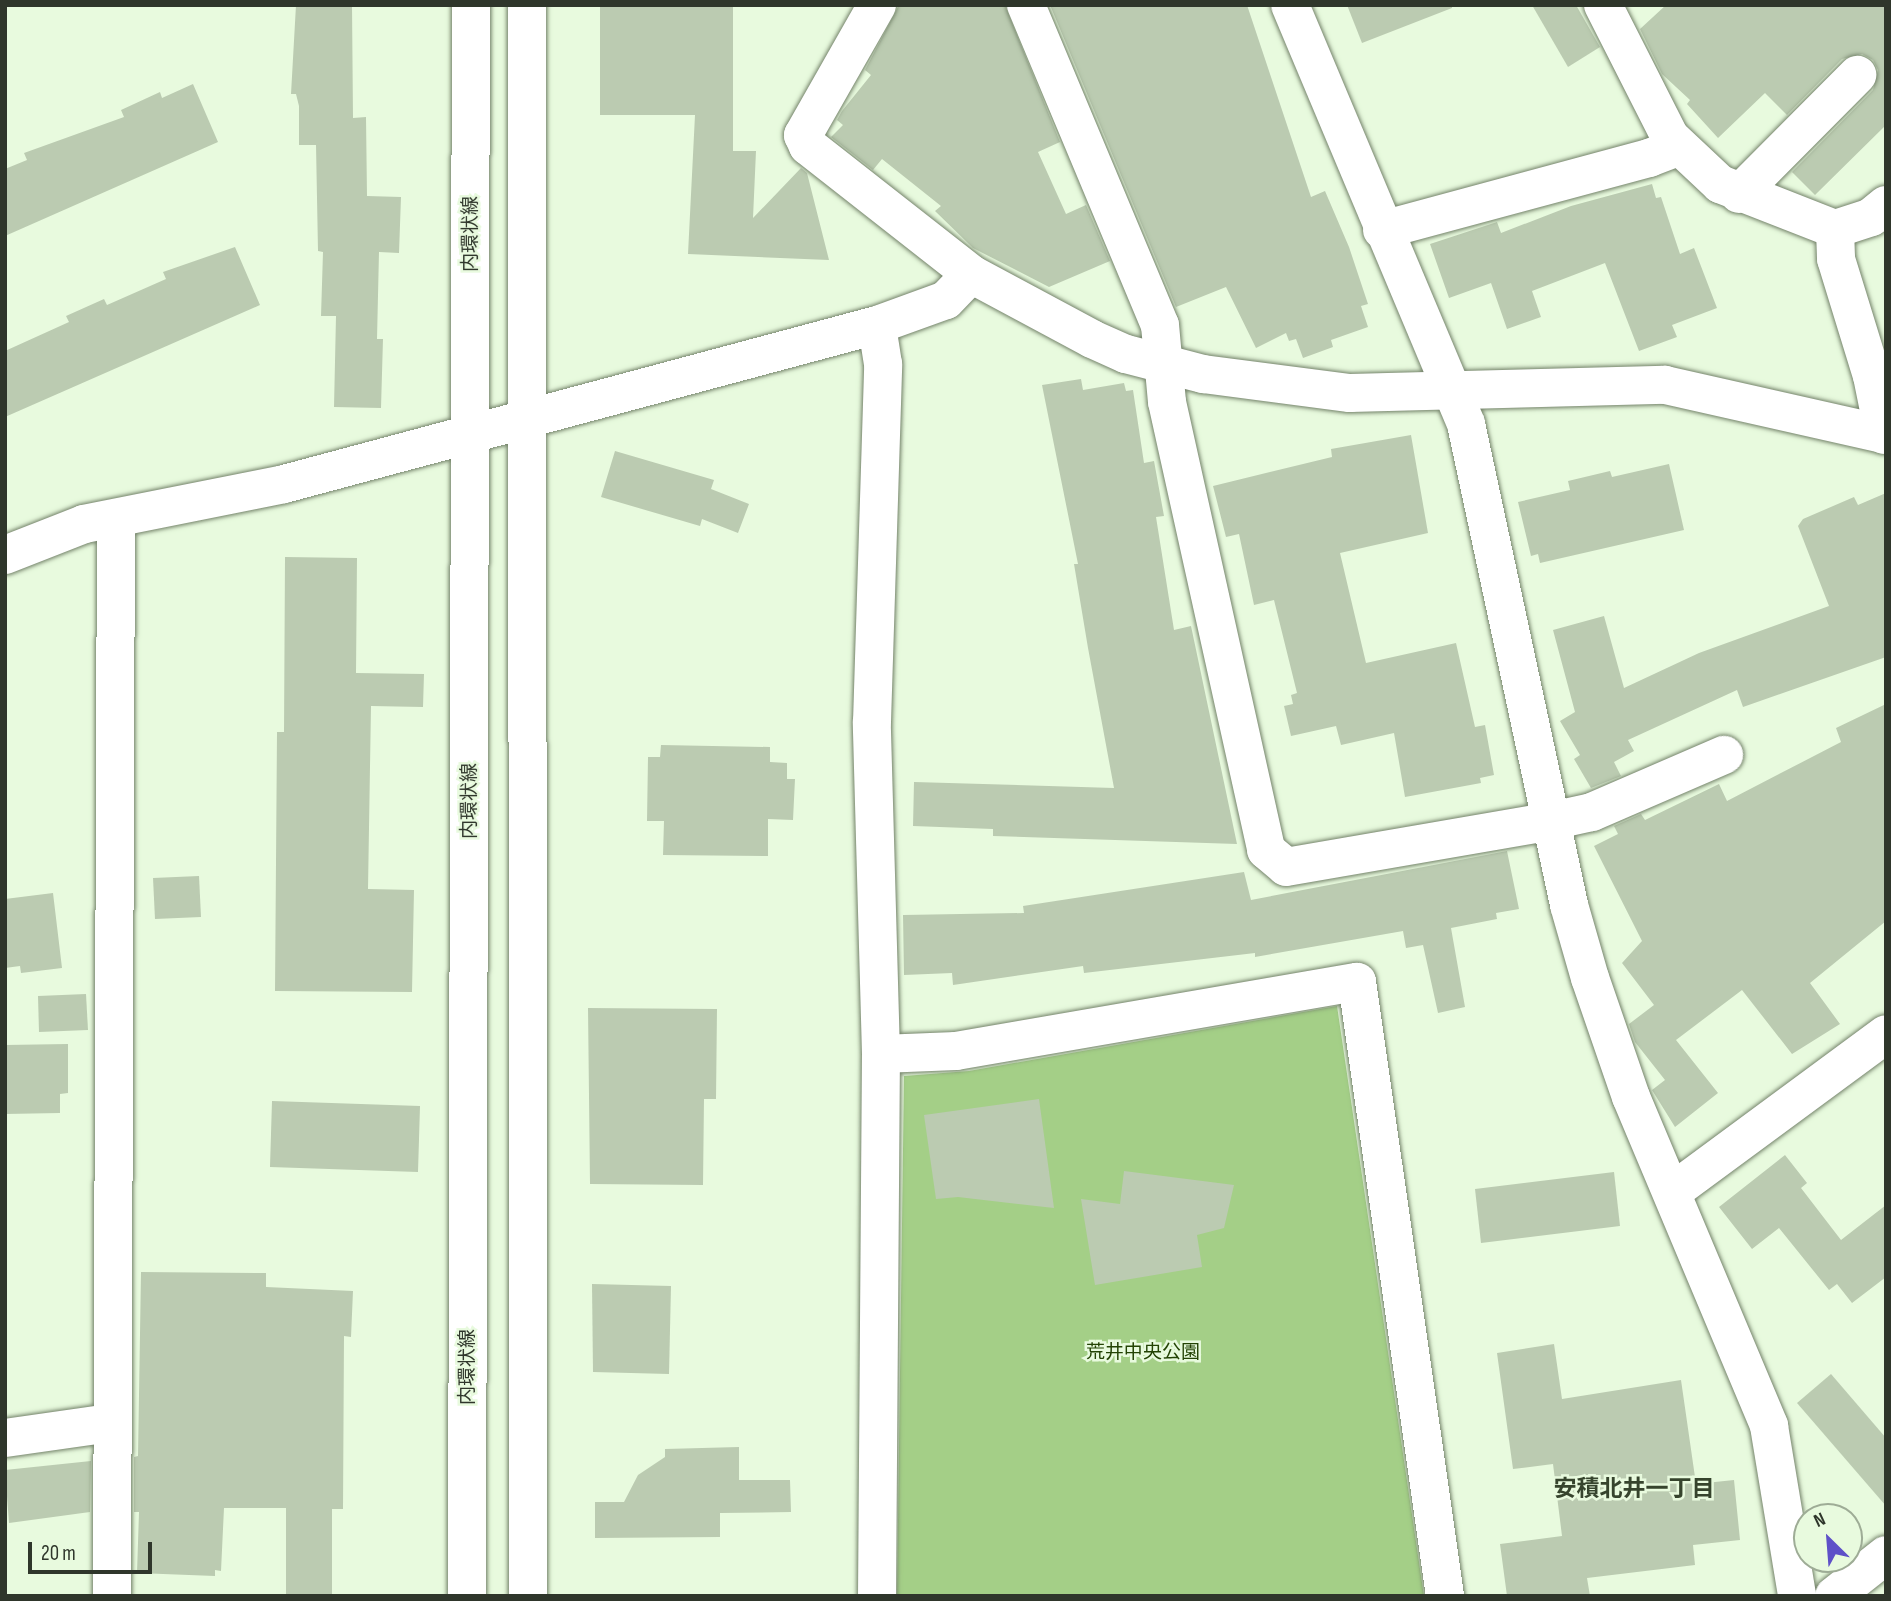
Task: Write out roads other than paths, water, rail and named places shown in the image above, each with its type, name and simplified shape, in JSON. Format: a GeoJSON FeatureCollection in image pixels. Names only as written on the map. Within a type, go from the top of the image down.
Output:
{"type":"FeatureCollection","features":[{"type":"Feature","properties":{"kind":"street","name":"内環状線"},"geometry":{"type":"LineString","coordinates":[[467,1596],[471,5]]}},
{"type":"Feature","properties":{"kind":"street"},"geometry":{"type":"LineString","coordinates":[[527,5],[528,1596]]}},
{"type":"Feature","properties":{"kind":"street"},"geometry":{"type":"LineString","coordinates":[[877,5],[803,135],[817,157],[971,274],[1092,339],[1203,374],[1350,393],[1664,385],[1885,435],[1872,376],[1836,259],[1835,229]]}},
{"type":"Feature","properties":{"kind":"street"},"geometry":{"type":"LineString","coordinates":[[1026,5],[1160,325],[1167,402],[1266,850],[1286,867],[1551,821],[1592,812],[1724,755]]}},
{"type":"Feature","properties":{"kind":"street"},"geometry":{"type":"LineString","coordinates":[[1290,5],[1382,230],[1454,391],[1474,456],[1569,905],[1607,1037],[1769,1426],[1797,1596]]}},
{"type":"Feature","properties":{"kind":"street"},"geometry":{"type":"LineString","coordinates":[[1611,9],[1677,147],[1739,194],[1835,229],[1871,217],[1886,205]]}},
{"type":"Feature","properties":{"kind":"street"},"geometry":{"type":"LineString","coordinates":[[1739,194],[1857,75]]}},
{"type":"Feature","properties":{"kind":"street"},"geometry":{"type":"LineString","coordinates":[[1382,230],[1649,159],[1677,147]]}},
{"type":"Feature","properties":{"kind":"street"},"geometry":{"type":"LineString","coordinates":[[5,555],[84,524],[116,520],[284,484],[471,430],[877,325],[946,300],[971,274]]}},
{"type":"Feature","properties":{"kind":"street"},"geometry":{"type":"LineString","coordinates":[[877,325],[883,364],[872,722],[881,1054],[877,1596]]}},
{"type":"Feature","properties":{"kind":"street"},"geometry":{"type":"LineString","coordinates":[[112,1596],[110,1423],[116,520]]}},
{"type":"Feature","properties":{"kind":"street"},"geometry":{"type":"LineString","coordinates":[[881,1054],[956,1051],[1357,982],[1445,1596]]}},
{"type":"Feature","properties":{"kind":"street"},"geometry":{"type":"LineString","coordinates":[[1672,1192],[1886,1034]]}},
{"type":"Feature","properties":{"kind":"street"},"geometry":{"type":"LineString","coordinates":[[5,1438],[110,1423]]}},
{"type":"Feature","properties":{"kind":"street"},"geometry":{"type":"LineString","coordinates":[[1833,1596],[1886,1555]]}},
{"type":"Feature","properties":{"kind":"district","name":"安積北井一丁目"},"geometry":{"type":"Point","coordinates":[1634,1489]}},
{"type":"Feature","properties":{"kind":"park label","name":"荒井中央公園"},"geometry":{"type":"Point","coordinates":[1143,1353]}}]}
